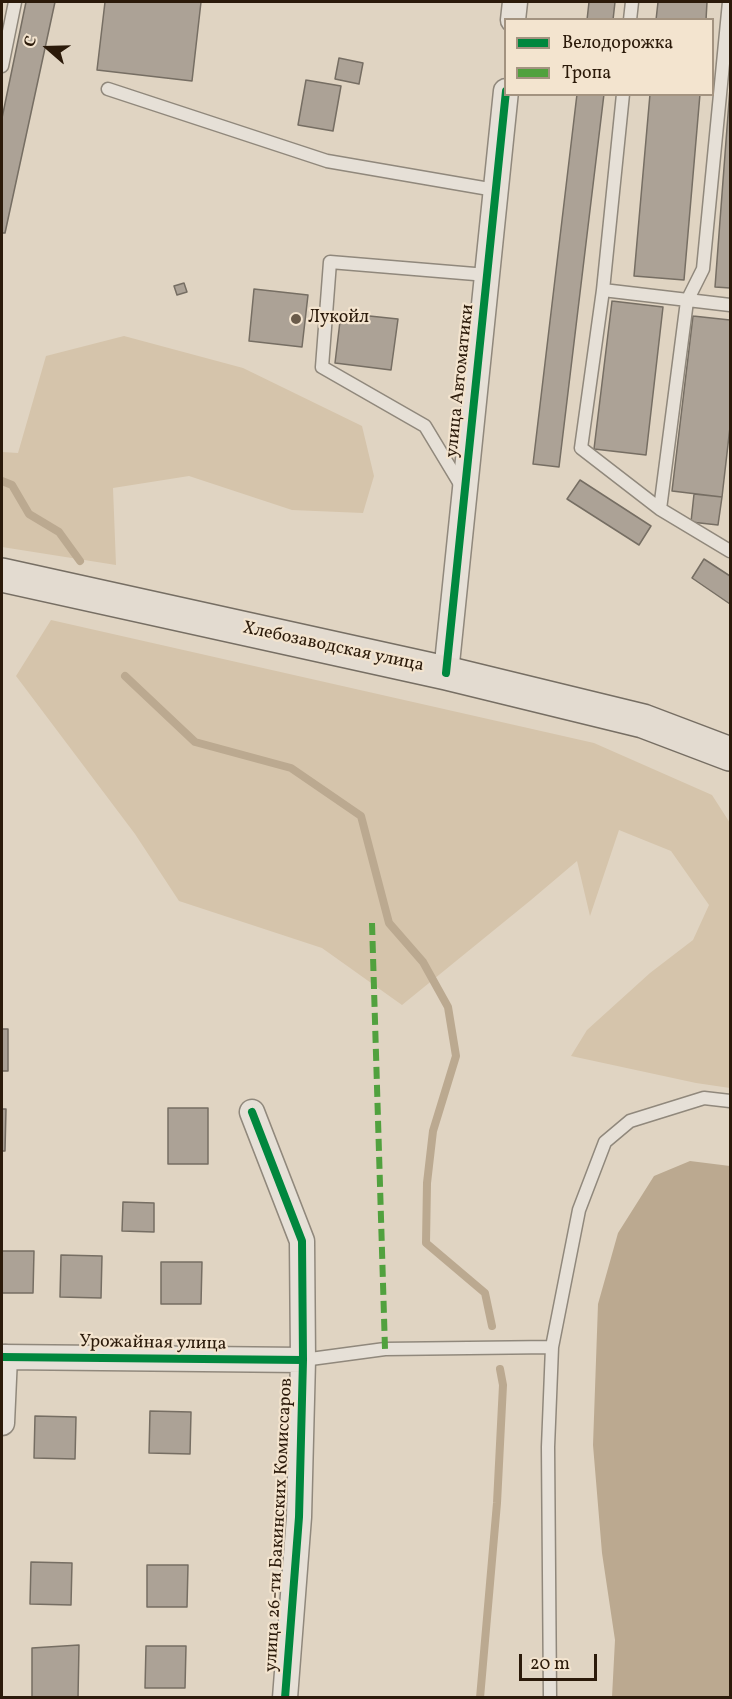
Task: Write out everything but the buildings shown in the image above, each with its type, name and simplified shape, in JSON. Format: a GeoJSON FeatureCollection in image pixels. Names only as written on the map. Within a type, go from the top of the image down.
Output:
{"type":"FeatureCollection","features":[{"type":"Feature","properties":{"kind":"main road","name":"Хлебозаводская улица"},"geometry":{"type":"LineString","coordinates":[[2,575],[446,673],[643,721],[730,754]]}},
{"type":"Feature","properties":{"kind":"street"},"geometry":{"type":"LineString","coordinates":[[513,18],[514,2]]}},
{"type":"Feature","properties":{"kind":"street","name":"улица Автоматики"},"geometry":{"type":"LineString","coordinates":[[446,673],[505,96]]}},
{"type":"Feature","properties":{"kind":"street","name":"улица 26-ти Бакинских Комиссаров"},"geometry":{"type":"LineString","coordinates":[[252,1112],[302,1241],[303,1360],[299,1517],[285,1698]]}},
{"type":"Feature","properties":{"kind":"street"},"geometry":{"type":"LineString","coordinates":[[2,1423],[3,1357]]}},
{"type":"Feature","properties":{"kind":"street","name":"Урожайная улица"},"geometry":{"type":"LineString","coordinates":[[3,1357],[303,1360]]}},
{"type":"Feature","properties":{"kind":"lane"},"geometry":{"type":"LineString","coordinates":[[2,66],[15,2]]}},
{"type":"Feature","properties":{"kind":"lane"},"geometry":{"type":"LineString","coordinates":[[630,18],[632,2]]}},
{"type":"Feature","properties":{"kind":"lane"},"geometry":{"type":"LineString","coordinates":[[660,509],[687,301],[703,269],[729,2]]}},
{"type":"Feature","properties":{"kind":"lane"},"geometry":{"type":"LineString","coordinates":[[108,90],[327,161],[495,190]]}},
{"type":"Feature","properties":{"kind":"lane"},"geometry":{"type":"LineString","coordinates":[[622,96],[603,290],[582,448],[660,509],[730,552]]}},
{"type":"Feature","properties":{"kind":"lane"},"geometry":{"type":"LineString","coordinates":[[465,493],[425,426],[322,367],[330,262],[487,275]]}},
{"type":"Feature","properties":{"kind":"lane"},"geometry":{"type":"LineString","coordinates":[[603,290],[730,306]]}},
{"type":"Feature","properties":{"kind":"lane"},"geometry":{"type":"LineString","coordinates":[[550,1698],[548,1447],[552,1347],[579,1210],[605,1142],[630,1121],[704,1098],[730,1101]]}},
{"type":"Feature","properties":{"kind":"lane"},"geometry":{"type":"LineString","coordinates":[[303,1360],[385,1350],[552,1347]]}},
{"type":"Feature","properties":{"kind":"shaded area"},"geometry":{"type":"Polygon","coordinates":[[[124,336],[243,368],[362,426],[374,476],[363,513],[292,510],[189,476],[113,488],[116,565],[2,547],[2,452],[18,453],[46,356],[124,336]]]}},
{"type":"Feature","properties":{"kind":"shaded area"},"geometry":{"type":"Polygon","coordinates":[[[51,620],[594,743],[712,795],[730,823],[730,1088],[696,1083],[571,1056],[587,1030],[650,973],[693,940],[709,905],[671,851],[619,830],[590,916],[577,861],[402,1005],[322,948],[179,901],[135,834],[16,676],[51,620]]]}},
{"type":"Feature","properties":{"kind":"shaded area"},"geometry":{"type":"Polygon","coordinates":[[[690,1161],[730,1166],[730,1697],[612,1697],[615,1640],[602,1553],[593,1445],[598,1304],[618,1233],[654,1176],[690,1161]]]}},
{"type":"Feature","properties":{"kind":"waterway"},"geometry":{"type":"LineString","coordinates":[[2,481],[12,485],[29,514],[59,532],[80,561]]}},
{"type":"Feature","properties":{"kind":"waterway"},"geometry":{"type":"LineString","coordinates":[[125,676],[195,742],[291,768],[361,816],[389,923],[423,962],[448,1007],[456,1056],[433,1131],[427,1183],[426,1243],[485,1293],[492,1326]]}},
{"type":"Feature","properties":{"kind":"waterway"},"geometry":{"type":"LineString","coordinates":[[480,1698],[497,1503],[503,1385],[500,1369]]}},
{"type":"Feature","properties":{"kind":"marked path"},"geometry":{"type":"LineString","coordinates":[[372,923],[385,1349]]}},
{"type":"Feature","properties":{"kind":"cycle path"},"geometry":{"type":"LineString","coordinates":[[446,673],[505,96]]}},
{"type":"Feature","properties":{"kind":"cycle path"},"geometry":{"type":"LineString","coordinates":[[252,1112],[302,1241],[303,1360],[299,1517],[285,1698]]}},
{"type":"Feature","properties":{"kind":"cycle path"},"geometry":{"type":"LineString","coordinates":[[2,1357],[303,1360]]}},
{"type":"Feature","properties":{"kind":"place","name":"Лукойл"},"geometry":{"type":"Point","coordinates":[296,319]}}]}
